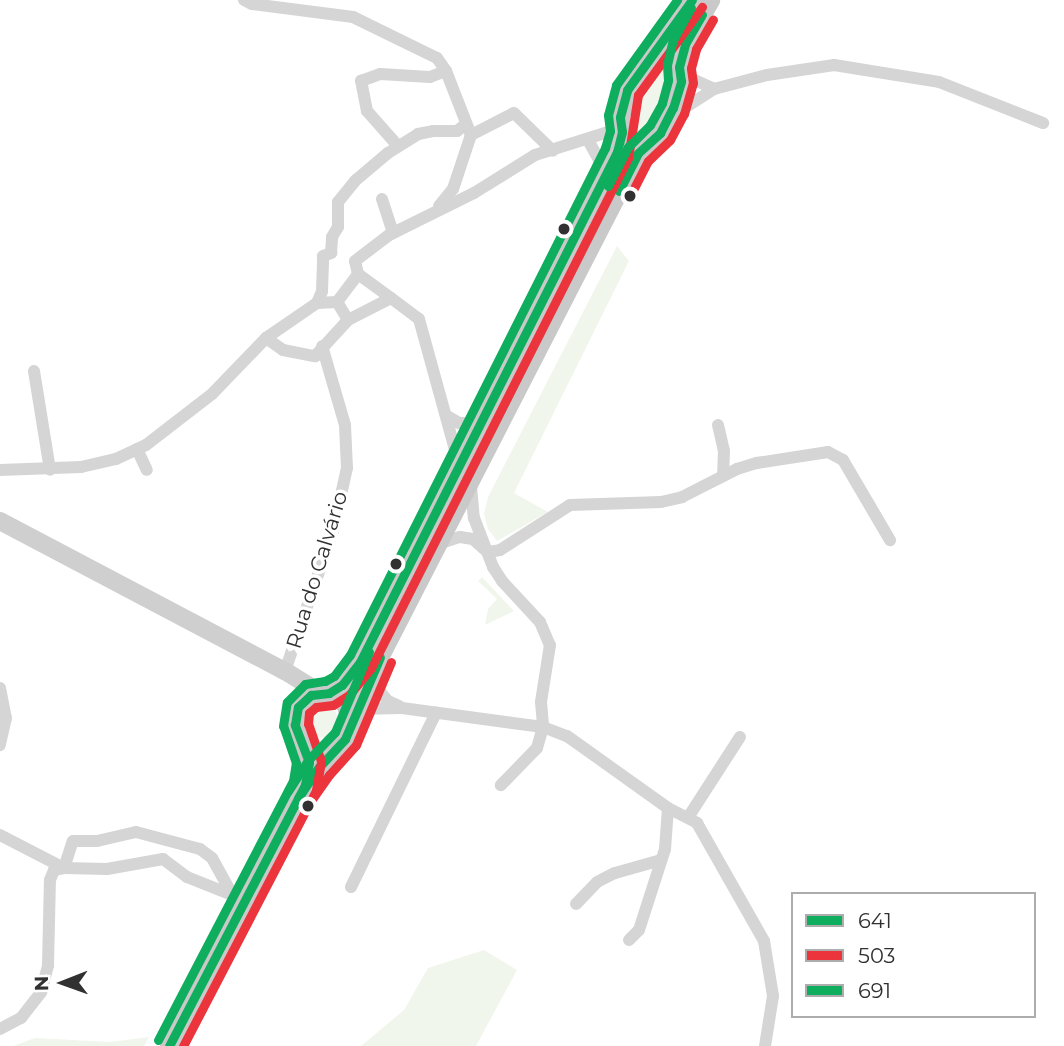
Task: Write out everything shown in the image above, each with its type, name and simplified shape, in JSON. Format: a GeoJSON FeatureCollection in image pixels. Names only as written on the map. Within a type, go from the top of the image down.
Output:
{"type":"FeatureCollection","features":[{"type":"Feature","properties":{"kind":"main road"},"geometry":{"type":"LineString","coordinates":[[305,785],[309,762],[295,725],[298,708],[303,700],[342,685],[360,662],[606,173],[622,130],[620,117],[627,90],[692,0]]}},
{"type":"Feature","properties":{"kind":"main road"},"geometry":{"type":"LineString","coordinates":[[169,1046],[239,898],[305,785],[345,739],[373,669],[638,153],[660,132],[673,108],[691,33],[710,0]]}},
{"type":"Feature","properties":{"kind":"main road"},"geometry":{"type":"LineString","coordinates":[[653,57],[668,57],[680,70]]}},
{"type":"Feature","properties":{"kind":"main road"},"geometry":{"type":"LineString","coordinates":[[622,130],[634,142],[648,142]]}},
{"type":"Feature","properties":{"kind":"main road"},"geometry":{"type":"LineString","coordinates":[[324,693],[345,703],[354,715]]}},
{"type":"Feature","properties":{"kind":"main road"},"geometry":{"type":"LineString","coordinates":[[303,741],[319,749],[337,745]]}},
{"type":"Feature","properties":{"kind":"street"},"geometry":{"type":"LineString","coordinates":[[244,0],[252,4],[353,17],[412,44],[444,67],[468,130],[453,189],[437,209]]}},
{"type":"Feature","properties":{"kind":"street"},"geometry":{"type":"LineString","coordinates":[[667,119],[714,89],[767,75],[834,65],[924,78],[1043,123]]}},
{"type":"Feature","properties":{"kind":"street"},"geometry":{"type":"LineString","coordinates":[[398,146],[367,111],[361,81],[380,74],[430,77],[444,67]]}},
{"type":"Feature","properties":{"kind":"street"},"geometry":{"type":"LineString","coordinates":[[680,70],[714,89]]}},
{"type":"Feature","properties":{"kind":"street"},"geometry":{"type":"LineString","coordinates":[[331,253],[332,237],[338,227],[338,202],[344,192],[398,146],[424,131],[468,130],[514,113],[553,151]]}},
{"type":"Feature","properties":{"kind":"street"},"geometry":{"type":"LineString","coordinates":[[337,302],[356,268],[393,233],[474,193],[536,155],[622,130]]}},
{"type":"Feature","properties":{"kind":"street"},"geometry":{"type":"LineString","coordinates":[[588,140],[606,173]]}},
{"type":"Feature","properties":{"kind":"street"},"geometry":{"type":"LineString","coordinates":[[382,199],[393,233]]}},
{"type":"Feature","properties":{"kind":"street"},"geometry":{"type":"LineString","coordinates":[[331,253],[356,268],[419,319],[459,464]]}},
{"type":"Feature","properties":{"kind":"street"},"geometry":{"type":"LineString","coordinates":[[317,303],[322,291],[323,256],[331,253]]}},
{"type":"Feature","properties":{"kind":"street"},"geometry":{"type":"LineString","coordinates":[[266,338],[283,350],[314,356],[348,320],[391,298]]}},
{"type":"Feature","properties":{"kind":"street"},"geometry":{"type":"LineString","coordinates":[[0,470],[50,470],[104,462],[137,449],[212,394],[266,338],[317,303],[337,302]]}},
{"type":"Feature","properties":{"kind":"street"},"geometry":{"type":"LineString","coordinates":[[337,302],[348,320]]}},
{"type":"Feature","properties":{"kind":"street","name":"Rua do Calvário"},"geometry":{"type":"LineString","coordinates":[[285,671],[333,531],[347,468],[345,425],[322,346]]}},
{"type":"Feature","properties":{"kind":"street"},"geometry":{"type":"LineString","coordinates":[[34,371],[50,470]]}},
{"type":"Feature","properties":{"kind":"street"},"geometry":{"type":"LineString","coordinates":[[447,416],[459,423],[480,423]]}},
{"type":"Feature","properties":{"kind":"street"},"geometry":{"type":"LineString","coordinates":[[718,425],[724,450],[723,475]]}},
{"type":"Feature","properties":{"kind":"street"},"geometry":{"type":"LineString","coordinates":[[137,449],[147,470]]}},
{"type":"Feature","properties":{"kind":"street"},"geometry":{"type":"LineString","coordinates":[[488,552],[500,550],[570,505],[662,502],[682,497],[723,475],[774,459],[828,452],[843,460],[890,540]]}},
{"type":"Feature","properties":{"kind":"street"},"geometry":{"type":"LineString","coordinates":[[471,482],[474,517],[502,581],[547,633],[550,645],[541,702],[543,727],[537,748],[501,785]]}},
{"type":"Feature","properties":{"kind":"street"},"geometry":{"type":"LineString","coordinates":[[0,521],[324,693]]}},
{"type":"Feature","properties":{"kind":"street"},"geometry":{"type":"LineString","coordinates":[[438,545],[460,537],[473,539],[488,552]]}},
{"type":"Feature","properties":{"kind":"street"},"geometry":{"type":"LineString","coordinates":[[373,669],[377,688],[388,701],[402,708]]}},
{"type":"Feature","properties":{"kind":"street"},"geometry":{"type":"LineString","coordinates":[[285,671],[300,688],[298,708]]}},
{"type":"Feature","properties":{"kind":"street"},"geometry":{"type":"LineString","coordinates":[[0,746],[6,718],[1,693]]}},
{"type":"Feature","properties":{"kind":"street"},"geometry":{"type":"LineString","coordinates":[[354,715],[402,708],[543,727],[567,736],[668,808],[698,823],[765,941],[773,996],[765,1046]]}},
{"type":"Feature","properties":{"kind":"street"},"geometry":{"type":"LineString","coordinates":[[351,887],[436,713]]}},
{"type":"Feature","properties":{"kind":"street"},"geometry":{"type":"LineString","coordinates":[[688,816],[740,737]]}},
{"type":"Feature","properties":{"kind":"street"},"geometry":{"type":"LineString","coordinates":[[629,940],[639,930],[662,860],[668,808]]}},
{"type":"Feature","properties":{"kind":"street"},"geometry":{"type":"LineString","coordinates":[[64,867],[73,841],[97,841],[136,832],[200,849],[212,858],[239,898]]}},
{"type":"Feature","properties":{"kind":"street"},"geometry":{"type":"LineString","coordinates":[[0,835],[64,867]]}},
{"type":"Feature","properties":{"kind":"street"},"geometry":{"type":"LineString","coordinates":[[0,1029],[21,1018],[41,992],[48,965],[50,880],[54,870],[64,867],[107,869],[163,859],[187,877],[239,898]]}},
{"type":"Feature","properties":{"kind":"street"},"geometry":{"type":"LineString","coordinates":[[576,904],[597,882],[615,873],[662,860]]}},
{"type":"Feature","properties":{"kind":"shaded area"},"geometry":{"type":"Polygon","coordinates":[[[657,65],[668,69],[670,76],[649,127],[644,132],[636,132],[630,123],[638,94],[657,65]]]}},
{"type":"Feature","properties":{"kind":"shaded area"},"geometry":{"type":"Polygon","coordinates":[[[617,246],[629,261],[514,493],[548,512],[497,541],[488,529],[484,514],[488,497],[617,246]]]}},
{"type":"Feature","properties":{"kind":"shaded area"},"geometry":{"type":"Polygon","coordinates":[[[482,577],[514,611],[485,625],[488,609],[497,599],[478,581],[482,577]]]}},
{"type":"Feature","properties":{"kind":"shaded area"},"geometry":{"type":"Polygon","coordinates":[[[321,704],[333,709],[338,721],[333,733],[321,738],[309,733],[304,721],[309,709],[321,704]]]}},
{"type":"Feature","properties":{"kind":"shaded area"},"geometry":{"type":"Polygon","coordinates":[[[484,950],[517,970],[476,1046],[361,1046],[404,1010],[428,968],[484,950]]]}},
{"type":"Feature","properties":{"kind":"shaded area"},"geometry":{"type":"Polygon","coordinates":[[[149,1037],[144,1046],[13,1046],[35,1038],[110,1042],[149,1037]]]}},
{"type":"Feature","properties":{"kind":"transit line","name":"691"},"geometry":{"type":"LineString","coordinates":[[158,1040],[293,781],[296,763],[283,726],[287,702],[305,684],[325,681],[334,676],[350,655],[605,148],[610,131],[608,115],[616,85],[677,0]]}},
{"type":"Feature","properties":{"kind":"transit line","name":"641"},"geometry":{"type":"LineString","coordinates":[[169,1046],[305,785],[309,762],[295,725],[298,707],[311,695],[329,693],[342,685],[360,662],[617,152],[622,132],[620,117],[627,90],[692,0]]}},
{"type":"Feature","properties":{"kind":"transit line","name":"503"},"geometry":{"type":"LineString","coordinates":[[183,1046],[316,790],[321,761],[308,724],[309,713],[316,707],[333,705],[349,695],[371,668],[628,158],[638,95],[702,7]]}},
{"type":"Feature","properties":{"kind":"transit line","name":"691"},"geometry":{"type":"LineString","coordinates":[[608,186],[628,147],[650,125],[662,103],[673,40],[691,8]]}},
{"type":"Feature","properties":{"kind":"transit line","name":"641"},"geometry":{"type":"LineString","coordinates":[[619,191],[638,153],[660,133],[673,108],[681,81],[679,67],[685,44],[702,14]]}},
{"type":"Feature","properties":{"kind":"transit line","name":"503"},"geometry":{"type":"LineString","coordinates":[[630,196],[648,161],[670,140],[684,114],[693,83],[691,68],[696,49],[713,20]]}},
{"type":"Feature","properties":{"kind":"transit line","name":"691"},"geometry":{"type":"LineString","coordinates":[[288,791],[309,759],[335,732],[369,652]]}},
{"type":"Feature","properties":{"kind":"transit line","name":"641"},"geometry":{"type":"LineString","coordinates":[[298,798],[319,767],[345,739],[380,657]]}},
{"type":"Feature","properties":{"kind":"transit line","name":"503"},"geometry":{"type":"LineString","coordinates":[[308,805],[329,775],[356,745],[391,662]]}}]}
